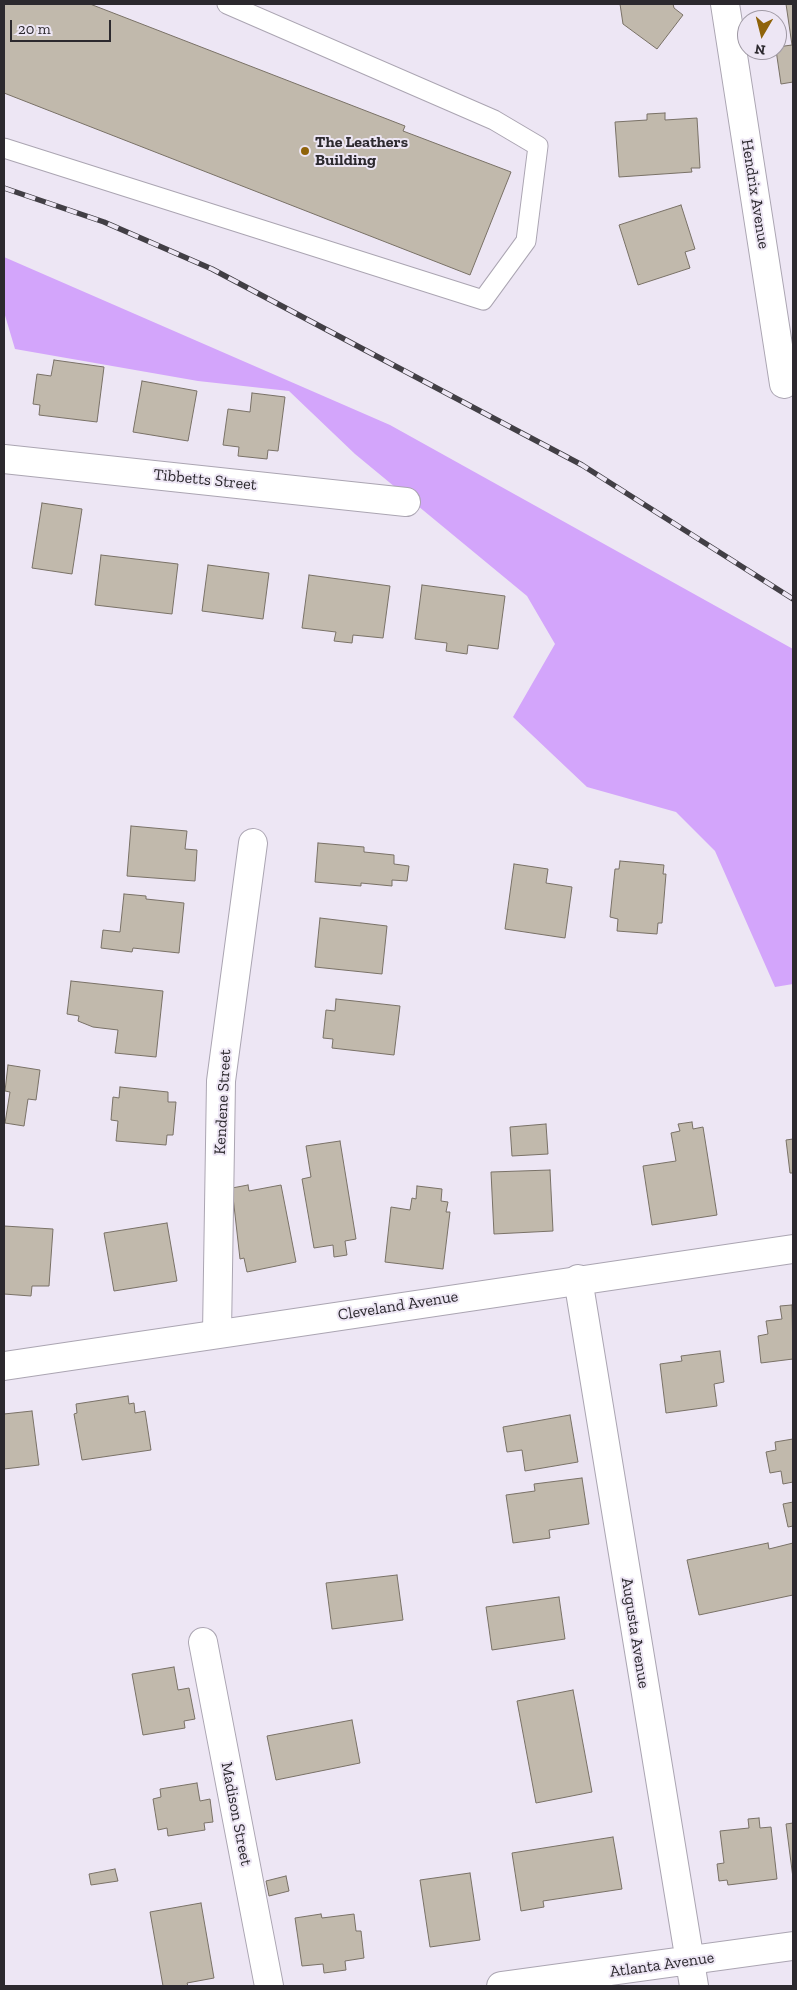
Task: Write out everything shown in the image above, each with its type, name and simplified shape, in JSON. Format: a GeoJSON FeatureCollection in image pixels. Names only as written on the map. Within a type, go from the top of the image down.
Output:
{"type":"FeatureCollection","features":[{"type":"Feature","properties":{"kind":"street","name":"Hendrix Avenue"},"geometry":{"type":"LineString","coordinates":[[725,4],[784,384]]}},
{"type":"Feature","properties":{"kind":"street","name":"Tibbetts Street"},"geometry":{"type":"LineString","coordinates":[[4,458],[406,502]]}},
{"type":"Feature","properties":{"kind":"street","name":"Kendene Street"},"geometry":{"type":"LineString","coordinates":[[217,1333],[220,1081],[253,844]]}},
{"type":"Feature","properties":{"kind":"street","name":"Cleveland Avenue"},"geometry":{"type":"LineString","coordinates":[[4,1366],[578,1279],[793,1249]]}},
{"type":"Feature","properties":{"kind":"street","name":"Augusta Avenue"},"geometry":{"type":"LineString","coordinates":[[578,1279],[692,1974]]}},
{"type":"Feature","properties":{"kind":"street","name":"Madison Street"},"geometry":{"type":"LineString","coordinates":[[203,1642],[269,1986]]}},
{"type":"Feature","properties":{"kind":"street","name":"Atlanta Avenue"},"geometry":{"type":"LineString","coordinates":[[501,1986],[692,1974],[793,1946]]}},
{"type":"Feature","properties":{"kind":"lane"},"geometry":{"type":"LineString","coordinates":[[4,148],[483,300],[526,241],[538,146],[494,120],[227,4]]}},
{"type":"Feature","properties":{"kind":"shaded area"},"geometry":{"type":"Polygon","coordinates":[[[4,257],[390,425],[793,649],[793,984],[775,987],[715,851],[676,812],[587,787],[513,717],[555,644],[527,596],[355,454],[289,391],[198,381],[15,349],[4,312],[4,257]]]}},
{"type":"Feature","properties":{"kind":"building","name":"The Leathers Building"},"geometry":{"type":"Polygon","coordinates":[[[4,4],[90,4],[405,126],[403,131],[511,172],[470,275],[4,93],[4,4]]]}},
{"type":"Feature","properties":{"kind":"building"},"geometry":{"type":"Polygon","coordinates":[[[620,4],[673,4],[674,8],[683,15],[657,49],[623,24],[620,4]]]}},
{"type":"Feature","properties":{"kind":"building"},"geometry":{"type":"Polygon","coordinates":[[[786,4],[793,4],[793,82],[781,84],[777,60],[787,60],[787,46],[792,45],[786,4]]]}},
{"type":"Feature","properties":{"kind":"building"},"geometry":{"type":"Polygon","coordinates":[[[665,113],[665,120],[697,118],[700,168],[691,168],[692,172],[619,177],[615,122],[647,120],[647,114],[665,113]]]}},
{"type":"Feature","properties":{"kind":"building"},"geometry":{"type":"Polygon","coordinates":[[[681,205],[695,249],[685,252],[690,268],[638,285],[619,225],[681,205]]]}},
{"type":"Feature","properties":{"kind":"building"},"geometry":{"type":"Polygon","coordinates":[[[54,360],[104,367],[97,422],[39,415],[40,405],[33,404],[37,374],[51,376],[54,360]]]}},
{"type":"Feature","properties":{"kind":"building"},"geometry":{"type":"Polygon","coordinates":[[[142,381],[197,391],[188,441],[133,432],[142,381]]]}},
{"type":"Feature","properties":{"kind":"building"},"geometry":{"type":"Polygon","coordinates":[[[252,393],[285,397],[278,451],[268,450],[267,459],[238,456],[239,447],[223,445],[228,409],[250,412],[252,393]]]}},
{"type":"Feature","properties":{"kind":"building"},"geometry":{"type":"Polygon","coordinates":[[[42,503],[82,509],[72,574],[32,568],[42,503]]]}},
{"type":"Feature","properties":{"kind":"building"},"geometry":{"type":"Polygon","coordinates":[[[101,555],[178,564],[172,614],[95,605],[101,555]]]}},
{"type":"Feature","properties":{"kind":"building"},"geometry":{"type":"Polygon","coordinates":[[[208,565],[269,573],[263,619],[202,611],[208,565]]]}},
{"type":"Feature","properties":{"kind":"building"},"geometry":{"type":"Polygon","coordinates":[[[309,575],[390,586],[383,638],[353,635],[352,643],[334,641],[336,632],[302,628],[309,575]]]}},
{"type":"Feature","properties":{"kind":"building"},"geometry":{"type":"Polygon","coordinates":[[[422,585],[505,596],[498,649],[468,645],[467,654],[446,651],[447,643],[415,639],[422,585]]]}},
{"type":"Feature","properties":{"kind":"building"},"geometry":{"type":"Polygon","coordinates":[[[131,826],[187,831],[185,849],[197,850],[195,881],[127,876],[131,826]]]}},
{"type":"Feature","properties":{"kind":"building"},"geometry":{"type":"Polygon","coordinates":[[[318,843],[364,847],[364,852],[394,855],[394,864],[409,866],[407,881],[392,880],[392,886],[361,883],[361,886],[315,882],[318,843]]]}},
{"type":"Feature","properties":{"kind":"building"},"geometry":{"type":"Polygon","coordinates":[[[620,861],[664,865],[663,874],[666,874],[662,923],[658,923],[657,934],[617,931],[618,919],[610,917],[615,869],[619,869],[620,861]]]}},
{"type":"Feature","properties":{"kind":"building"},"geometry":{"type":"Polygon","coordinates":[[[514,864],[548,869],[546,883],[572,887],[565,938],[505,929],[514,864]]]}},
{"type":"Feature","properties":{"kind":"building"},"geometry":{"type":"Polygon","coordinates":[[[124,894],[146,896],[146,899],[184,903],[179,953],[133,948],[132,952],[101,948],[103,930],[120,932],[124,894]]]}},
{"type":"Feature","properties":{"kind":"building"},"geometry":{"type":"Polygon","coordinates":[[[320,918],[387,926],[382,974],[315,967],[320,918]]]}},
{"type":"Feature","properties":{"kind":"building"},"geometry":{"type":"Polygon","coordinates":[[[71,981],[163,991],[156,1057],[115,1053],[118,1030],[93,1027],[78,1021],[79,1016],[67,1014],[71,981]]]}},
{"type":"Feature","properties":{"kind":"building"},"geometry":{"type":"Polygon","coordinates":[[[336,999],[400,1006],[394,1055],[332,1048],[333,1039],[323,1038],[326,1010],[335,1011],[336,999]]]}},
{"type":"Feature","properties":{"kind":"building"},"geometry":{"type":"Polygon","coordinates":[[[8,1065],[40,1070],[36,1100],[28,1099],[24,1126],[5,1123],[10,1092],[5,1091],[8,1065]]]}},
{"type":"Feature","properties":{"kind":"building"},"geometry":{"type":"Polygon","coordinates":[[[120,1087],[168,1092],[168,1102],[176,1102],[173,1135],[167,1135],[166,1145],[116,1141],[118,1121],[111,1120],[113,1097],[119,1098],[120,1087]]]}},
{"type":"Feature","properties":{"kind":"building"},"geometry":{"type":"Polygon","coordinates":[[[692,1122],[693,1129],[703,1127],[717,1215],[652,1225],[643,1166],[676,1161],[671,1133],[680,1131],[678,1124],[692,1122]]]}},
{"type":"Feature","properties":{"kind":"building"},"geometry":{"type":"Polygon","coordinates":[[[546,1124],[548,1154],[512,1156],[510,1127],[546,1124]]]}},
{"type":"Feature","properties":{"kind":"building"},"geometry":{"type":"Polygon","coordinates":[[[793,1139],[793,1173],[790,1173],[786,1140],[793,1139]]]}},
{"type":"Feature","properties":{"kind":"building"},"geometry":{"type":"Polygon","coordinates":[[[340,1141],[356,1239],[345,1241],[347,1255],[334,1257],[333,1245],[314,1248],[302,1179],[311,1177],[306,1146],[340,1141]]]}},
{"type":"Feature","properties":{"kind":"building"},"geometry":{"type":"Polygon","coordinates":[[[550,1170],[553,1231],[494,1234],[491,1172],[550,1170]]]}},
{"type":"Feature","properties":{"kind":"building"},"geometry":{"type":"Polygon","coordinates":[[[248,1185],[249,1191],[281,1185],[296,1262],[247,1272],[244,1258],[240,1259],[232,1188],[248,1185]]]}},
{"type":"Feature","properties":{"kind":"building"},"geometry":{"type":"Polygon","coordinates":[[[417,1186],[442,1189],[441,1201],[448,1202],[446,1212],[450,1212],[443,1269],[385,1262],[391,1207],[410,1210],[412,1198],[416,1199],[417,1186]]]}},
{"type":"Feature","properties":{"kind":"building"},"geometry":{"type":"Polygon","coordinates":[[[167,1223],[177,1281],[114,1291],[104,1233],[167,1223]]]}},
{"type":"Feature","properties":{"kind":"building"},"geometry":{"type":"Polygon","coordinates":[[[4,1226],[53,1229],[49,1286],[32,1286],[31,1296],[4,1294],[4,1226]]]}},
{"type":"Feature","properties":{"kind":"building"},"geometry":{"type":"Polygon","coordinates":[[[792,1305],[793,1359],[761,1363],[758,1336],[768,1334],[766,1321],[782,1319],[780,1306],[792,1305]]]}},
{"type":"Feature","properties":{"kind":"building"},"geometry":{"type":"Polygon","coordinates":[[[720,1351],[724,1382],[714,1384],[717,1406],[666,1413],[660,1364],[682,1361],[681,1356],[720,1351]]]}},
{"type":"Feature","properties":{"kind":"building"},"geometry":{"type":"Polygon","coordinates":[[[128,1396],[129,1404],[134,1403],[135,1413],[145,1411],[151,1450],[82,1460],[74,1414],[77,1413],[76,1404],[128,1396]]]}},
{"type":"Feature","properties":{"kind":"building"},"geometry":{"type":"Polygon","coordinates":[[[32,1411],[39,1465],[4,1469],[4,1414],[32,1411]]]}},
{"type":"Feature","properties":{"kind":"building"},"geometry":{"type":"Polygon","coordinates":[[[570,1415],[578,1462],[525,1471],[522,1450],[507,1452],[503,1427],[570,1415]]]}},
{"type":"Feature","properties":{"kind":"building"},"geometry":{"type":"Polygon","coordinates":[[[793,1439],[793,1482],[783,1484],[781,1471],[770,1473],[766,1452],[776,1450],[775,1442],[793,1439]]]}},
{"type":"Feature","properties":{"kind":"building"},"geometry":{"type":"Polygon","coordinates":[[[582,1478],[589,1524],[549,1530],[550,1538],[513,1543],[506,1495],[535,1491],[534,1484],[582,1478]]]}},
{"type":"Feature","properties":{"kind":"building"},"geometry":{"type":"Polygon","coordinates":[[[793,1502],[793,1526],[788,1527],[783,1504],[793,1502]]]}},
{"type":"Feature","properties":{"kind":"building"},"geometry":{"type":"Polygon","coordinates":[[[768,1543],[769,1549],[793,1543],[793,1595],[699,1615],[687,1560],[768,1543]]]}},
{"type":"Feature","properties":{"kind":"building"},"geometry":{"type":"Polygon","coordinates":[[[397,1575],[403,1620],[332,1629],[326,1583],[397,1575]]]}},
{"type":"Feature","properties":{"kind":"building"},"geometry":{"type":"Polygon","coordinates":[[[559,1597],[565,1639],[492,1650],[486,1607],[559,1597]]]}},
{"type":"Feature","properties":{"kind":"building"},"geometry":{"type":"Polygon","coordinates":[[[174,1667],[178,1690],[189,1688],[195,1719],[184,1721],[185,1728],[143,1735],[132,1674],[174,1667]]]}},
{"type":"Feature","properties":{"kind":"building"},"geometry":{"type":"Polygon","coordinates":[[[573,1690],[592,1792],[536,1803],[517,1701],[573,1690]]]}},
{"type":"Feature","properties":{"kind":"building"},"geometry":{"type":"Polygon","coordinates":[[[352,1720],[360,1763],[276,1780],[267,1736],[352,1720]]]}},
{"type":"Feature","properties":{"kind":"building"},"geometry":{"type":"Polygon","coordinates":[[[197,1783],[200,1801],[210,1799],[213,1822],[204,1823],[205,1830],[168,1836],[167,1828],[158,1830],[153,1799],[161,1797],[160,1789],[197,1783]]]}},
{"type":"Feature","properties":{"kind":"building"},"geometry":{"type":"Polygon","coordinates":[[[759,1818],[760,1828],[771,1827],[777,1879],[728,1885],[727,1880],[719,1881],[717,1864],[724,1863],[720,1831],[749,1828],[748,1819],[759,1818]]]}},
{"type":"Feature","properties":{"kind":"building"},"geometry":{"type":"Polygon","coordinates":[[[793,1823],[793,1878],[786,1824],[793,1823]]]}},
{"type":"Feature","properties":{"kind":"building"},"geometry":{"type":"Polygon","coordinates":[[[613,1837],[622,1889],[543,1901],[544,1907],[521,1911],[512,1853],[613,1837]]]}},
{"type":"Feature","properties":{"kind":"building"},"geometry":{"type":"Polygon","coordinates":[[[115,1869],[118,1881],[91,1885],[89,1874],[115,1869]]]}},
{"type":"Feature","properties":{"kind":"building"},"geometry":{"type":"Polygon","coordinates":[[[470,1873],[480,1940],[430,1947],[420,1880],[470,1873]]]}},
{"type":"Feature","properties":{"kind":"building"},"geometry":{"type":"Polygon","coordinates":[[[286,1876],[289,1891],[269,1896],[266,1881],[286,1876]]]}},
{"type":"Feature","properties":{"kind":"building"},"geometry":{"type":"Polygon","coordinates":[[[201,1903],[214,1978],[187,1983],[188,1986],[163,1986],[150,1912],[201,1903]]]}},
{"type":"Feature","properties":{"kind":"building"},"geometry":{"type":"Polygon","coordinates":[[[321,1914],[322,1918],[354,1914],[356,1931],[361,1931],[364,1958],[345,1961],[346,1970],[324,1973],[323,1964],[302,1966],[295,1918],[321,1914]]]}},
{"type":"Feature","properties":{"kind":"railway"},"geometry":{"type":"LineString","coordinates":[[4,188],[104,222],[212,269],[582,465],[793,599]]}},
{"type":"Feature","properties":{"kind":"place","name":"The Leathers Building"},"geometry":{"type":"Point","coordinates":[305,151]}}]}
